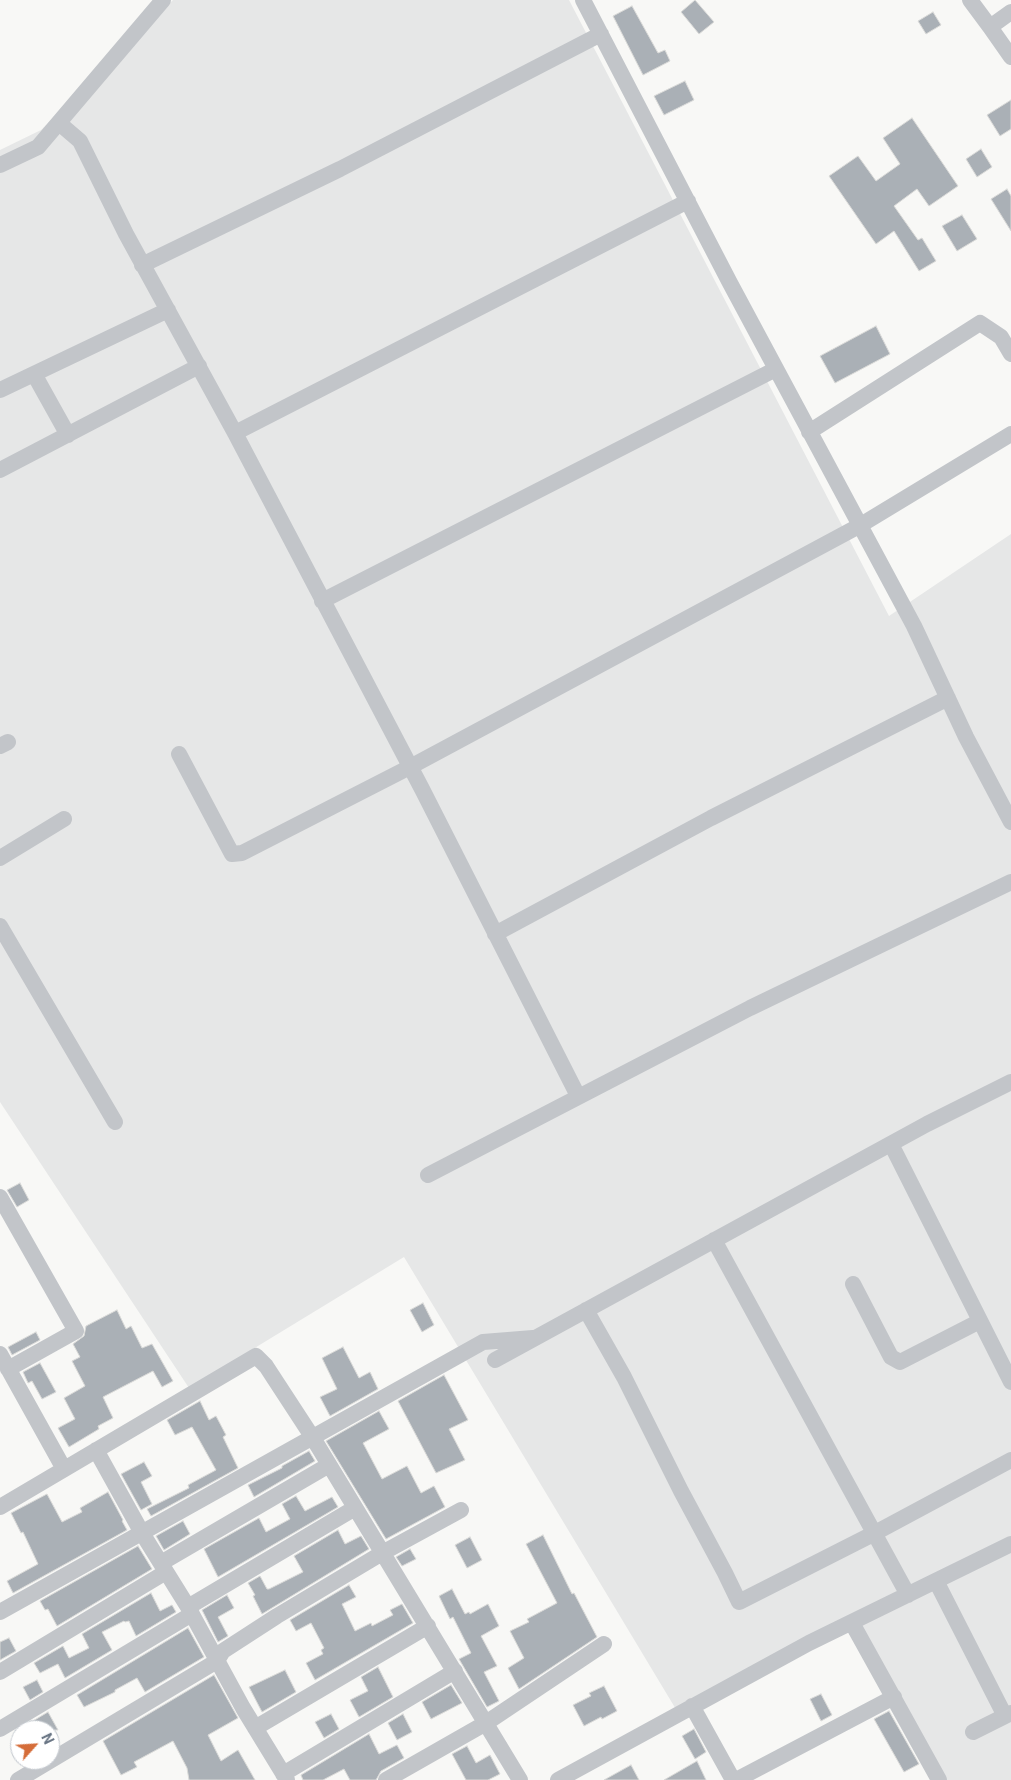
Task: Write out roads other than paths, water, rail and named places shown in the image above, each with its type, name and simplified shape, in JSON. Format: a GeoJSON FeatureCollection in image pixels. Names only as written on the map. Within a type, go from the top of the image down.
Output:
{"type":"FeatureCollection","features":[{"type":"Feature","properties":{"kind":"street"},"geometry":{"type":"LineString","coordinates":[[0,165],[38,147],[163,0]]}},
{"type":"Feature","properties":{"kind":"street"},"geometry":{"type":"LineString","coordinates":[[583,0],[809,432],[914,626],[1011,822]]}},
{"type":"Feature","properties":{"kind":"street"},"geometry":{"type":"LineString","coordinates":[[970,0],[1011,58]]}},
{"type":"Feature","properties":{"kind":"street"},"geometry":{"type":"LineString","coordinates":[[990,27],[1011,12]]}},
{"type":"Feature","properties":{"kind":"street"},"geometry":{"type":"LineString","coordinates":[[142,265],[340,169],[601,34]]}},
{"type":"Feature","properties":{"kind":"street"},"geometry":{"type":"LineString","coordinates":[[59,123],[80,141],[142,265],[235,433],[410,767],[578,1096]]}},
{"type":"Feature","properties":{"kind":"street"},"geometry":{"type":"LineString","coordinates":[[235,433],[688,201]]}},
{"type":"Feature","properties":{"kind":"street"},"geometry":{"type":"LineString","coordinates":[[0,390],[168,310]]}},
{"type":"Feature","properties":{"kind":"street"},"geometry":{"type":"LineString","coordinates":[[809,432],[980,323],[1001,337],[1011,354]]}},
{"type":"Feature","properties":{"kind":"street"},"geometry":{"type":"LineString","coordinates":[[0,470],[199,366]]}},
{"type":"Feature","properties":{"kind":"street"},"geometry":{"type":"LineString","coordinates":[[322,601],[776,369]]}},
{"type":"Feature","properties":{"kind":"street"},"geometry":{"type":"LineString","coordinates":[[34,374],[68,435]]}},
{"type":"Feature","properties":{"kind":"street"},"geometry":{"type":"LineString","coordinates":[[179,754],[232,854],[242,853],[410,767],[859,526],[1011,434]]}},
{"type":"Feature","properties":{"kind":"street"},"geometry":{"type":"LineString","coordinates":[[495,934],[711,818],[948,698]]}},
{"type":"Feature","properties":{"kind":"street"},"geometry":{"type":"LineString","coordinates":[[0,858],[64,819]]}},
{"type":"Feature","properties":{"kind":"street"},"geometry":{"type":"LineString","coordinates":[[428,1175],[758,1003],[1011,882]]}},
{"type":"Feature","properties":{"kind":"street"},"geometry":{"type":"LineString","coordinates":[[0,926],[115,1122]]}},
{"type":"Feature","properties":{"kind":"street"},"geometry":{"type":"LineString","coordinates":[[495,1360],[927,1124],[1009,1087]]}},
{"type":"Feature","properties":{"kind":"street"},"geometry":{"type":"LineString","coordinates":[[890,1144],[1011,1382]]}},
{"type":"Feature","properties":{"kind":"street"},"geometry":{"type":"LineString","coordinates":[[0,1197],[76,1331],[8,1369]]}},
{"type":"Feature","properties":{"kind":"street"},"geometry":{"type":"LineString","coordinates":[[714,1240],[908,1595]]}},
{"type":"Feature","properties":{"kind":"street"},"geometry":{"type":"LineString","coordinates":[[853,1284],[891,1357],[900,1362],[980,1321]]}},
{"type":"Feature","properties":{"kind":"street"},"geometry":{"type":"LineString","coordinates":[[586,1310],[624,1378],[739,1602],[873,1534],[1011,1460]]}},
{"type":"Feature","properties":{"kind":"street"},"geometry":{"type":"LineString","coordinates":[[0,1612],[483,1342],[533,1338]]}},
{"type":"Feature","properties":{"kind":"street"},"geometry":{"type":"LineString","coordinates":[[0,1354],[64,1468]]}},
{"type":"Feature","properties":{"kind":"street"},"geometry":{"type":"LineString","coordinates":[[0,1507],[254,1356],[266,1366],[330,1465],[520,1780]]}},
{"type":"Feature","properties":{"kind":"street"},"geometry":{"type":"LineString","coordinates":[[96,1450],[142,1533],[190,1611],[255,1728],[285,1777],[455,1671]]}},
{"type":"Feature","properties":{"kind":"street"},"geometry":{"type":"LineString","coordinates":[[0,1672],[163,1567],[330,1465]]}},
{"type":"Feature","properties":{"kind":"street"},"geometry":{"type":"LineString","coordinates":[[0,1729],[355,1508]]}},
{"type":"Feature","properties":{"kind":"street"},"geometry":{"type":"LineString","coordinates":[[18,1780],[217,1661],[223,1652],[254,1631],[384,1552],[461,1510]]}},
{"type":"Feature","properties":{"kind":"street"},"geometry":{"type":"LineString","coordinates":[[558,1780],[808,1643],[1011,1544]]}},
{"type":"Feature","properties":{"kind":"street"},"geometry":{"type":"LineString","coordinates":[[936,1581],[1008,1715],[973,1732]]}},
{"type":"Feature","properties":{"kind":"street"},"geometry":{"type":"LineString","coordinates":[[852,1623],[939,1780]]}},
{"type":"Feature","properties":{"kind":"street"},"geometry":{"type":"LineString","coordinates":[[255,1728],[428,1626]]}},
{"type":"Feature","properties":{"kind":"street"},"geometry":{"type":"LineString","coordinates":[[386,1780],[486,1723],[604,1644]]}},
{"type":"Feature","properties":{"kind":"street"},"geometry":{"type":"LineString","coordinates":[[692,1706],[735,1780],[894,1697]]}}]}
